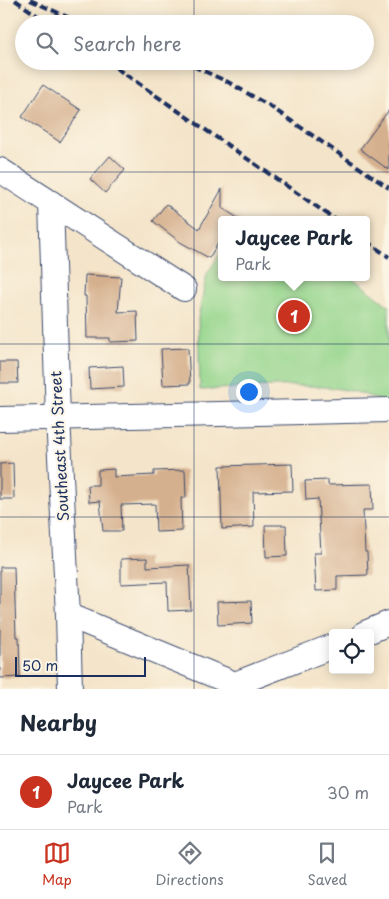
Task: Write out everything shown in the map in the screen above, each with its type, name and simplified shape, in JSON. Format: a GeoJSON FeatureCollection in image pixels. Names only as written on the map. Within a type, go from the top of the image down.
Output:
{"type":"FeatureCollection","features":[{"type":"Feature","properties":{"kind":"street"},"geometry":{"type":"LineString","coordinates":[[0,170],[184,289]]}},
{"type":"Feature","properties":{"kind":"street","name":"Southeast 4th Street"},"geometry":{"type":"LineString","coordinates":[[50,202],[70,689]]}},
{"type":"Feature","properties":{"kind":"street"},"geometry":{"type":"LineString","coordinates":[[0,419],[389,410]]}},
{"type":"Feature","properties":{"kind":"street"},"geometry":{"type":"LineString","coordinates":[[68,615],[236,687],[329,648]]}},
{"type":"Feature","properties":{"kind":"street"},"geometry":{"type":"LineString","coordinates":[[374,629],[389,623]]}},
{"type":"Feature","properties":{"kind":"green space"},"geometry":{"type":"Polygon","coordinates":[[[218,257],[218,281],[356,281],[389,306],[389,407],[371,397],[324,387],[271,386],[200,390],[198,318],[207,274],[218,257]]]}},
{"type":"Feature","properties":{"kind":"building"},"geometry":{"type":"Polygon","coordinates":[[[43,85],[81,110],[60,142],[22,117],[43,85]]]}},
{"type":"Feature","properties":{"kind":"building"},"geometry":{"type":"Polygon","coordinates":[[[389,110],[389,170],[360,149],[389,110]]]}},
{"type":"Feature","properties":{"kind":"building"},"geometry":{"type":"Polygon","coordinates":[[[110,156],[125,170],[105,193],[90,179],[110,156]]]}},
{"type":"Feature","properties":{"kind":"building"},"geometry":{"type":"Polygon","coordinates":[[[222,189],[222,208],[235,216],[218,216],[218,243],[209,258],[180,242],[153,221],[166,204],[199,229],[222,189]]]}},
{"type":"Feature","properties":{"kind":"building"},"geometry":{"type":"Polygon","coordinates":[[[85,275],[121,277],[118,312],[137,311],[138,341],[110,342],[110,338],[87,338],[86,296],[84,296],[85,275]]]}},
{"type":"Feature","properties":{"kind":"building"},"geometry":{"type":"Polygon","coordinates":[[[188,348],[190,384],[163,385],[161,349],[188,348]]]}},
{"type":"Feature","properties":{"kind":"building"},"geometry":{"type":"Polygon","coordinates":[[[0,362],[17,362],[18,383],[0,383],[0,362]]]}},
{"type":"Feature","properties":{"kind":"building"},"geometry":{"type":"Polygon","coordinates":[[[123,366],[124,387],[90,389],[89,368],[123,366]]]}},
{"type":"Feature","properties":{"kind":"building"},"geometry":{"type":"Polygon","coordinates":[[[13,463],[14,499],[0,499],[0,464],[13,463]]]}},
{"type":"Feature","properties":{"kind":"building"},"geometry":{"type":"Polygon","coordinates":[[[292,464],[293,491],[253,492],[254,527],[222,529],[220,466],[292,464]]]}},
{"type":"Feature","properties":{"kind":"building"},"geometry":{"type":"Polygon","coordinates":[[[114,469],[114,477],[154,475],[154,471],[185,470],[186,498],[181,498],[182,531],[156,532],[155,504],[121,505],[122,531],[103,531],[100,501],[89,502],[88,485],[98,485],[98,470],[114,469]]]}},
{"type":"Feature","properties":{"kind":"building"},"geometry":{"type":"Polygon","coordinates":[[[328,480],[328,485],[372,484],[373,510],[363,510],[368,575],[337,576],[337,590],[316,591],[314,553],[321,553],[318,499],[306,500],[305,481],[328,480]]]}},
{"type":"Feature","properties":{"kind":"building"},"geometry":{"type":"Polygon","coordinates":[[[265,525],[286,525],[287,556],[266,557],[265,525]]]}},
{"type":"Feature","properties":{"kind":"building"},"geometry":{"type":"Polygon","coordinates":[[[147,558],[147,567],[189,565],[191,610],[168,611],[167,582],[121,584],[121,559],[147,558]]]}},
{"type":"Feature","properties":{"kind":"building"},"geometry":{"type":"Polygon","coordinates":[[[0,567],[14,567],[16,637],[19,637],[20,677],[0,678],[0,567]]]}},
{"type":"Feature","properties":{"kind":"building"},"geometry":{"type":"Polygon","coordinates":[[[251,601],[252,623],[218,625],[217,602],[251,601]]]}},
{"type":"Feature","properties":{"kind":"railway"},"geometry":{"type":"LineString","coordinates":[[15,0],[37,15]]}},
{"type":"Feature","properties":{"kind":"railway"},"geometry":{"type":"LineString","coordinates":[[30,0],[63,15]]}},
{"type":"Feature","properties":{"kind":"railway"},"geometry":{"type":"LineString","coordinates":[[119,70],[330,216]]}},
{"type":"Feature","properties":{"kind":"railway"},"geometry":{"type":"LineString","coordinates":[[202,70],[228,82],[271,107],[389,188]]}},
{"type":"Feature","properties":{"kind":"railway"},"geometry":{"type":"LineString","coordinates":[[370,244],[389,257]]}},
{"type":"Feature","properties":{"kind":"place","name":"Jaycee Park"},"geometry":{"type":"Point","coordinates":[294,316]}}]}
